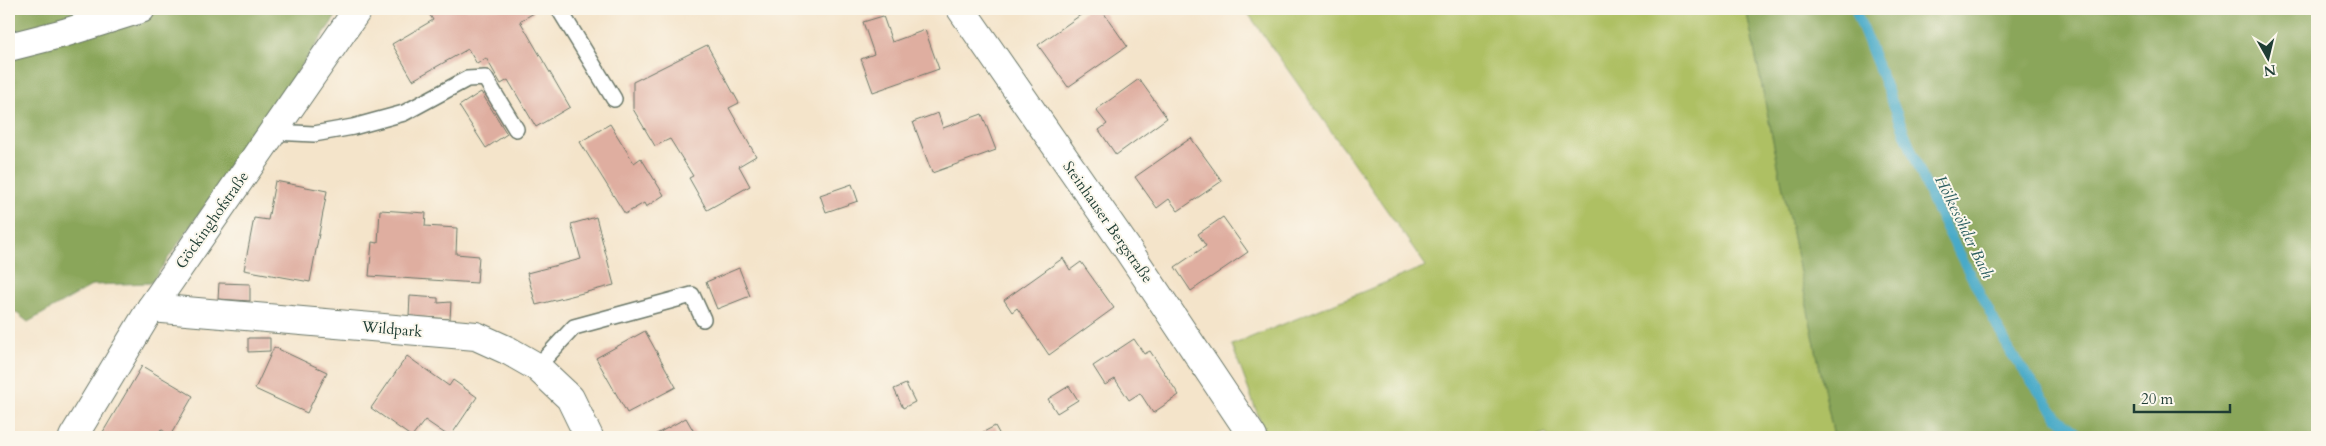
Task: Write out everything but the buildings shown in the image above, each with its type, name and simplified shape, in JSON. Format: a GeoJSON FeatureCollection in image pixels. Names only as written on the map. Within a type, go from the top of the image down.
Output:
{"type":"FeatureCollection","features":[{"type":"Feature","properties":{"kind":"street"},"geometry":{"type":"LineString","coordinates":[[9,47],[64,33],[141,9]]}},
{"type":"Feature","properties":{"kind":"street","name":"Göckinghofstraße"},"geometry":{"type":"LineString","coordinates":[[73,437],[151,308],[358,9]]}},
{"type":"Feature","properties":{"kind":"street","name":"Steinhauser Bergstraße"},"geometry":{"type":"LineString","coordinates":[[961,9],[1132,255],[1253,437]]}},
{"type":"Feature","properties":{"kind":"street","name":"Wildpark"},"geometry":{"type":"LineString","coordinates":[[151,308],[476,336],[509,351],[536,368],[570,398],[589,437]]}},
{"type":"Feature","properties":{"kind":"lane"},"geometry":{"type":"LineString","coordinates":[[559,9],[614,99]]}},
{"type":"Feature","properties":{"kind":"lane"},"geometry":{"type":"LineString","coordinates":[[273,132],[314,134],[353,127],[404,113],[467,79],[485,78],[516,129]]}},
{"type":"Feature","properties":{"kind":"lane"},"geometry":{"type":"LineString","coordinates":[[536,368],[574,327],[692,295],[703,319]]}},
{"type":"Feature","properties":{"kind":"green space"},"geometry":{"type":"Polygon","coordinates":[[[9,9],[341,9],[151,283],[93,285],[28,322],[9,307],[9,9]]]}},
{"type":"Feature","properties":{"kind":"green space"},"geometry":{"type":"Polygon","coordinates":[[[1245,9],[1746,9],[1834,437],[1548,437],[1546,433],[1533,437],[1266,437],[1232,345],[1426,266],[1245,9]]]}},
{"type":"Feature","properties":{"kind":"green space"},"geometry":{"type":"Polygon","coordinates":[[[1746,9],[2317,9],[2317,437],[1834,437],[1746,9]]]}},
{"type":"Feature","properties":{"kind":"waterway","name":"Hölkesöhder Bach"},"geometry":{"type":"LineString","coordinates":[[1855,9],[1932,201],[2011,353],[2058,418],[2082,437]]}}]}
